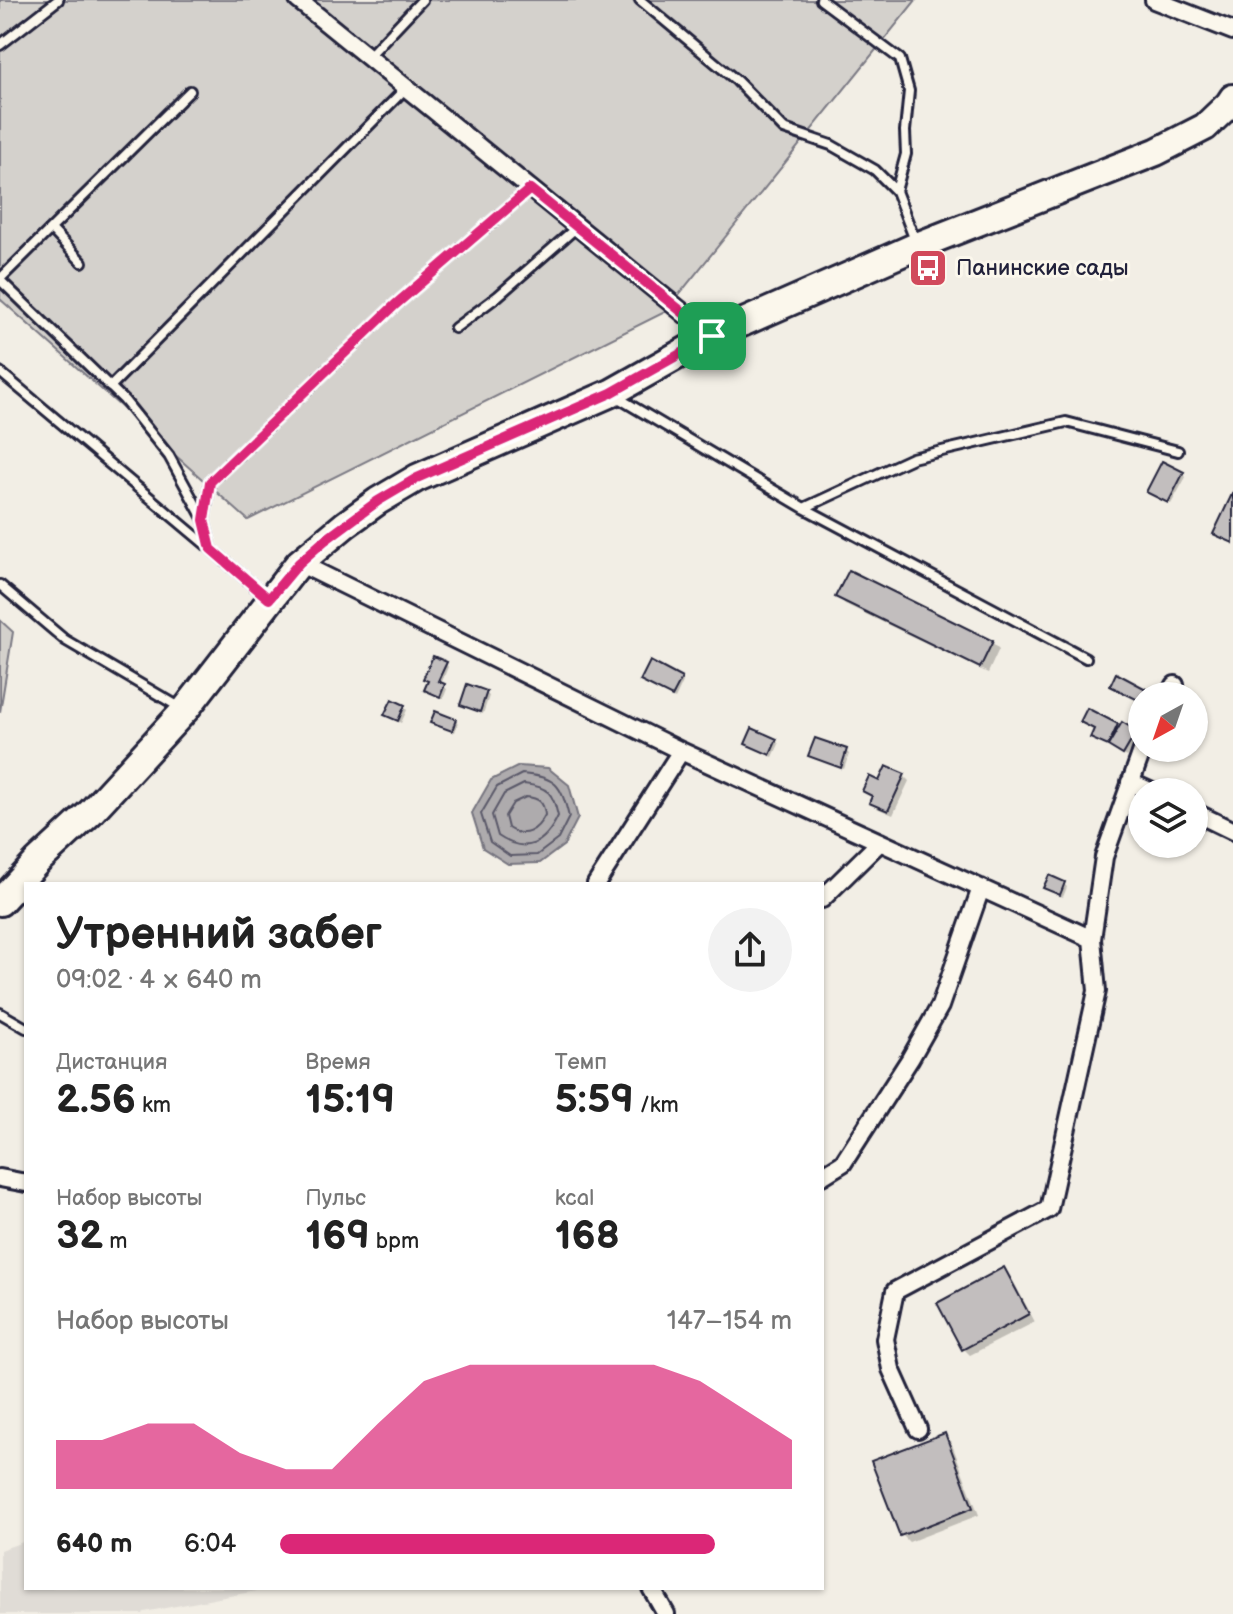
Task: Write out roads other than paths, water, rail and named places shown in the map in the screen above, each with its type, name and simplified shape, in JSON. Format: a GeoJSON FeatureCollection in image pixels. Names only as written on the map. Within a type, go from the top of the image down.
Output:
{"type":"FeatureCollection","features":[{"type":"Feature","properties":{"kind":"main road"},"geometry":{"type":"LineString","coordinates":[[0,902],[38,861],[91,812],[185,710],[299,563],[378,501],[417,478],[611,393],[712,336],[917,246],[1156,152],[1205,127],[1233,98]]}},
{"type":"Feature","properties":{"kind":"street"},"geometry":{"type":"LineString","coordinates":[[298,0],[712,336]]}},
{"type":"Feature","properties":{"kind":"street"},"geometry":{"type":"LineString","coordinates":[[1154,0],[1233,31]]}},
{"type":"Feature","properties":{"kind":"street"},"geometry":{"type":"LineString","coordinates":[[299,563],[681,751],[1092,939]]}},
{"type":"Feature","properties":{"kind":"street"},"geometry":{"type":"LineString","coordinates":[[597,882],[681,751]]}},
{"type":"Feature","properties":{"kind":"street"},"geometry":{"type":"LineString","coordinates":[[918,1429],[891,1369],[885,1339],[895,1291],[1049,1209],[1097,991],[1092,939],[1104,857],[1128,788]]}},
{"type":"Feature","properties":{"kind":"street"},"geometry":{"type":"LineString","coordinates":[[1208,819],[1233,831]]}},
{"type":"Feature","properties":{"kind":"street"},"geometry":{"type":"LineString","coordinates":[[824,897],[880,842]]}},
{"type":"Feature","properties":{"kind":"street"},"geometry":{"type":"LineString","coordinates":[[824,1175],[843,1163],[940,1006],[981,888]]}},
{"type":"Feature","properties":{"kind":"street"},"geometry":{"type":"LineString","coordinates":[[0,1178],[24,1183]]}},
{"type":"Feature","properties":{"kind":"street"},"geometry":{"type":"LineString","coordinates":[[652,1590],[666,1614]]}},
{"type":"Feature","properties":{"kind":"lane"},"geometry":{"type":"LineString","coordinates":[[0,45],[58,0]]}},
{"type":"Feature","properties":{"kind":"lane"},"geometry":{"type":"LineString","coordinates":[[368,57],[422,0]]}},
{"type":"Feature","properties":{"kind":"lane"},"geometry":{"type":"LineString","coordinates":[[640,0],[737,81],[784,129],[831,145],[875,170],[896,191],[917,246]]}},
{"type":"Feature","properties":{"kind":"lane"},"geometry":{"type":"LineString","coordinates":[[821,0],[900,59],[909,91],[906,154],[896,191]]}},
{"type":"Feature","properties":{"kind":"lane"},"geometry":{"type":"LineString","coordinates":[[110,387],[406,88]]}},
{"type":"Feature","properties":{"kind":"lane"},"geometry":{"type":"LineString","coordinates":[[190,91],[0,280],[124,400],[169,456],[204,520],[211,549]]}},
{"type":"Feature","properties":{"kind":"lane"},"geometry":{"type":"LineString","coordinates":[[204,520],[210,482],[395,305],[530,189]]}},
{"type":"Feature","properties":{"kind":"lane"},"geometry":{"type":"LineString","coordinates":[[455,328],[498,296],[577,227]]}},
{"type":"Feature","properties":{"kind":"lane"},"geometry":{"type":"LineString","coordinates":[[51,229],[82,262]]}},
{"type":"Feature","properties":{"kind":"lane"},"geometry":{"type":"LineString","coordinates":[[0,372],[269,599]]}},
{"type":"Feature","properties":{"kind":"lane"},"geometry":{"type":"LineString","coordinates":[[611,393],[804,508],[1086,658]]}},
{"type":"Feature","properties":{"kind":"lane"},"geometry":{"type":"LineString","coordinates":[[804,508],[912,458],[1066,422],[1178,451]]}},
{"type":"Feature","properties":{"kind":"lane"},"geometry":{"type":"LineString","coordinates":[[0,585],[65,640],[185,710]]}},
{"type":"Feature","properties":{"kind":"lane"},"geometry":{"type":"LineString","coordinates":[[0,1013],[24,1027]]}},
{"type":"Feature","properties":{"kind":"water"},"geometry":{"type":"Polygon","coordinates":[[[519,766],[548,768],[569,785],[578,818],[564,845],[540,863],[508,864],[483,848],[472,813],[491,780],[519,766]]]}},
{"type":"Feature","properties":{"kind":"place","name":"Панинские сады"},"geometry":{"type":"Point","coordinates":[928,268]}}]}
